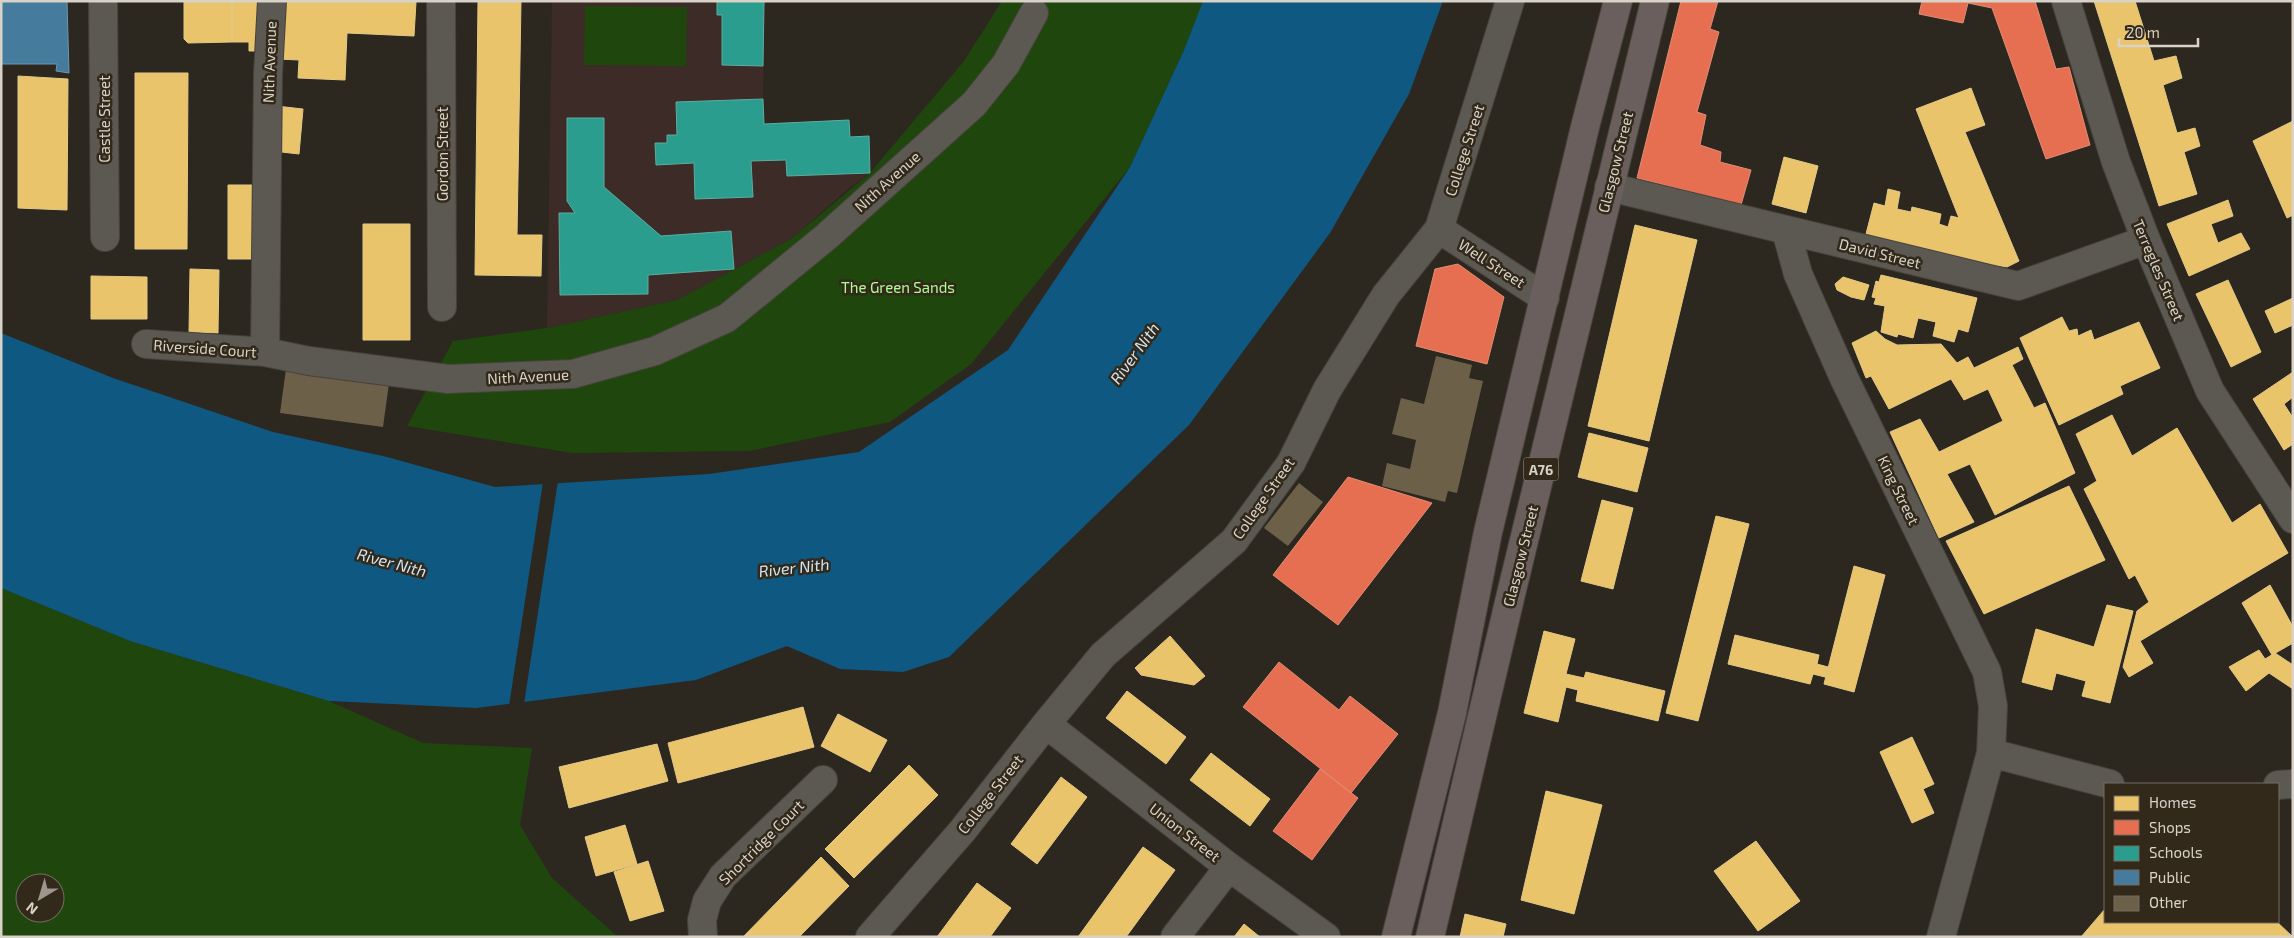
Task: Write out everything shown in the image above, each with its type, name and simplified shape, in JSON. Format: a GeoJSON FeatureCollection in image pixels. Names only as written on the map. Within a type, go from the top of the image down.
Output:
{"type":"FeatureCollection","features":[{"type":"Feature","properties":{"kind":"main road","name":"A76"},"geometry":{"type":"LineString","coordinates":[[1396,937],[1452,713],[1488,532],[1586,123],[1618,1]]}},
{"type":"Feature","properties":{"kind":"main road","name":"Glasgow Street"},"geometry":{"type":"LineString","coordinates":[[1430,937],[1655,1]]}},
{"type":"Feature","properties":{"kind":"street","name":"Castle Street"},"geometry":{"type":"LineString","coordinates":[[103,1],[105,237]]}},
{"type":"Feature","properties":{"kind":"street","name":"Nith Avenue"},"geometry":{"type":"LineString","coordinates":[[272,1],[268,74],[265,352],[309,361],[448,380],[573,374],[655,352],[727,318],[826,236],[974,104],[1006,64],[1034,13]]}},
{"type":"Feature","properties":{"kind":"street","name":"Gordon Street"},"geometry":{"type":"LineString","coordinates":[[441,1],[442,307]]}},
{"type":"Feature","properties":{"kind":"street","name":"College Street"},"geometry":{"type":"LineString","coordinates":[[870,937],[963,830],[1046,724],[1104,655],[1234,541],[1290,463],[1327,390],[1386,295],[1439,229],[1510,1]]}},
{"type":"Feature","properties":{"kind":"street","name":"Terregles Street"},"geometry":{"type":"LineString","coordinates":[[2066,1],[2116,162],[2146,240],[2210,391],[2293,519]]}},
{"type":"Feature","properties":{"kind":"street","name":"David Street"},"geometry":{"type":"LineString","coordinates":[[1609,187],[2018,286],[2146,240]]}},
{"type":"Feature","properties":{"kind":"street","name":"Well Street"},"geometry":{"type":"LineString","coordinates":[[1439,229],[1545,298]]}},
{"type":"Feature","properties":{"kind":"street","name":"King Street"},"geometry":{"type":"LineString","coordinates":[[1786,230],[1798,274],[1844,378],[1987,672],[1993,706],[1991,753],[1940,937]]}},
{"type":"Feature","properties":{"kind":"street","name":"Riverside Court"},"geometry":{"type":"LineString","coordinates":[[146,344],[265,352]]}},
{"type":"Feature","properties":{"kind":"street","name":"Union Street"},"geometry":{"type":"LineString","coordinates":[[1046,724],[1229,867],[1326,937]]}},
{"type":"Feature","properties":{"kind":"street"},"geometry":{"type":"LineString","coordinates":[[1991,753],[2106,783]]}},
{"type":"Feature","properties":{"kind":"street","name":"Shortridge Court"},"geometry":{"type":"LineString","coordinates":[[703,937],[702,920],[707,901],[723,876],[823,780]]}},
{"type":"Feature","properties":{"kind":"street"},"geometry":{"type":"LineString","coordinates":[[2279,785],[2293,784]]}},
{"type":"Feature","properties":{"kind":"street"},"geometry":{"type":"LineString","coordinates":[[1175,937],[1229,867]]}},
{"type":"Feature","properties":{"kind":"shaded area"},"geometry":{"type":"Polygon","coordinates":[[[552,1],[765,1],[763,99],[676,102],[677,135],[667,135],[667,143],[655,143],[656,165],[694,163],[695,199],[753,197],[751,161],[786,160],[787,176],[870,173],[848,189],[791,239],[677,300],[547,328],[552,1]]]}},
{"type":"Feature","properties":{"kind":"green space","name":"The Green Sands"},"geometry":{"type":"Polygon","coordinates":[[[1002,1],[1203,1],[1184,50],[1130,167],[971,364],[890,422],[749,451],[572,453],[407,426],[453,341],[547,328],[677,300],[791,239],[870,173],[964,61],[1002,1]]]}},
{"type":"Feature","properties":{"kind":"green space"},"geometry":{"type":"Polygon","coordinates":[[[585,6],[687,7],[686,66],[584,65],[585,6]]]}},
{"type":"Feature","properties":{"kind":"green space"},"geometry":{"type":"Polygon","coordinates":[[[1,588],[130,641],[329,701],[423,743],[532,748],[520,825],[552,878],[618,937],[1,937],[1,588]]]}},
{"type":"Feature","properties":{"kind":"water","name":"River Nith"},"geometry":{"type":"Polygon","coordinates":[[[1203,1],[1443,1],[1409,94],[1330,233],[1189,425],[949,657],[903,672],[840,669],[787,646],[696,680],[476,708],[329,701],[130,641],[1,588],[1,333],[113,378],[273,432],[387,457],[495,487],[709,474],[859,452],[1008,350],[1130,167],[1184,50],[1203,1]]]}},
{"type":"Feature","properties":{"kind":"pier"},"geometry":{"type":"Polygon","coordinates":[[[558,481],[524,704],[509,706],[543,482],[558,481]]]}},
{"type":"Feature","properties":{"kind":"building: Homes"},"geometry":{"type":"Polygon","coordinates":[[[184,1],[232,1],[232,42],[188,43],[184,39],[184,1]]]}},
{"type":"Feature","properties":{"kind":"building: Homes"},"geometry":{"type":"Polygon","coordinates":[[[232,1],[261,1],[260,51],[249,51],[249,42],[232,42],[232,1]]]}},
{"type":"Feature","properties":{"kind":"building: Homes"},"geometry":{"type":"Polygon","coordinates":[[[281,1],[416,2],[414,36],[347,33],[345,80],[298,78],[299,60],[278,59],[281,1]]]}},
{"type":"Feature","properties":{"kind":"building: Homes"},"geometry":{"type":"Polygon","coordinates":[[[478,1],[521,1],[517,235],[542,235],[541,276],[475,275],[478,1]]]}},
{"type":"Feature","properties":{"kind":"building: Homes"},"geometry":{"type":"Polygon","coordinates":[[[2094,1],[2135,1],[2154,61],[2176,56],[2182,78],[2163,85],[2177,133],[2195,128],[2200,146],[2184,152],[2197,194],[2159,206],[2094,1]]]}},
{"type":"Feature","properties":{"kind":"building: Homes"},"geometry":{"type":"Polygon","coordinates":[[[135,73],[188,73],[187,249],[135,249],[135,73]]]}},
{"type":"Feature","properties":{"kind":"building: Homes"},"geometry":{"type":"Polygon","coordinates":[[[18,76],[68,79],[67,210],[18,208],[18,76]]]}},
{"type":"Feature","properties":{"kind":"building: Homes"},"geometry":{"type":"Polygon","coordinates":[[[1971,88],[1985,125],[1965,132],[2019,261],[2007,267],[1977,262],[1866,234],[1874,203],[1885,206],[1888,189],[1900,192],[1897,209],[1911,212],[1912,207],[1941,214],[1939,224],[1948,227],[1951,216],[1959,218],[1916,109],[1971,88]]]}},
{"type":"Feature","properties":{"kind":"building: Homes"},"geometry":{"type":"Polygon","coordinates":[[[276,106],[303,109],[299,154],[273,151],[276,106]]]}},
{"type":"Feature","properties":{"kind":"building: Homes"},"geometry":{"type":"Polygon","coordinates":[[[2293,121],[2293,215],[2287,218],[2253,141],[2293,121]]]}},
{"type":"Feature","properties":{"kind":"building: Homes"},"geometry":{"type":"Polygon","coordinates":[[[1784,157],[1818,166],[1806,213],[1772,204],[1784,157]]]}},
{"type":"Feature","properties":{"kind":"building: Homes"},"geometry":{"type":"Polygon","coordinates":[[[228,185],[254,185],[254,259],[228,259],[228,185]]]}},
{"type":"Feature","properties":{"kind":"building: Homes"},"geometry":{"type":"Polygon","coordinates":[[[2228,200],[2233,216],[2211,224],[2218,243],[2241,233],[2250,249],[2189,276],[2167,224],[2228,200]]]}},
{"type":"Feature","properties":{"kind":"building: Homes"},"geometry":{"type":"Polygon","coordinates":[[[363,224],[410,224],[410,340],[363,340],[363,224]]]}},
{"type":"Feature","properties":{"kind":"building: Homes"},"geometry":{"type":"Polygon","coordinates":[[[1635,225],[1697,240],[1649,441],[1588,426],[1635,225]]]}},
{"type":"Feature","properties":{"kind":"building: Homes"},"geometry":{"type":"Polygon","coordinates":[[[190,269],[219,270],[218,333],[189,332],[190,269]]]}},
{"type":"Feature","properties":{"kind":"building: Homes"},"geometry":{"type":"Polygon","coordinates":[[[1881,275],[1977,298],[1968,332],[1958,329],[1954,342],[1933,336],[1936,322],[1918,318],[1913,338],[1898,334],[1897,337],[1881,332],[1885,306],[1874,304],[1876,298],[1872,297],[1876,281],[1879,282],[1881,275]]]}},
{"type":"Feature","properties":{"kind":"building: Homes"},"geometry":{"type":"Polygon","coordinates":[[[91,276],[147,277],[147,319],[91,319],[91,276]]]}},
{"type":"Feature","properties":{"kind":"building: Homes"},"geometry":{"type":"Polygon","coordinates":[[[1843,277],[1869,285],[1864,300],[1851,297],[1837,290],[1835,284],[1843,277]]]}},
{"type":"Feature","properties":{"kind":"building: Homes"},"geometry":{"type":"Polygon","coordinates":[[[2228,280],[2261,352],[2231,367],[2196,294],[2228,280]]]}},
{"type":"Feature","properties":{"kind":"building: Homes"},"geometry":{"type":"Polygon","coordinates":[[[2293,298],[2293,325],[2275,333],[2265,311],[2293,298]]]}},
{"type":"Feature","properties":{"kind":"building: Homes"},"geometry":{"type":"Polygon","coordinates":[[[2062,317],[2069,331],[2077,329],[2078,336],[2091,330],[2094,340],[2139,322],[2160,368],[2120,386],[2123,394],[2059,425],[2020,338],[2062,317]]]}},
{"type":"Feature","properties":{"kind":"building: Homes"},"geometry":{"type":"Polygon","coordinates":[[[1876,331],[1885,339],[1897,345],[1941,344],[1957,363],[1968,357],[1974,368],[2018,347],[2023,359],[2012,365],[2034,408],[2045,403],[2075,473],[1995,515],[1970,464],[1947,474],[1974,522],[1939,538],[1890,432],[1920,419],[1939,452],[2003,421],[1988,389],[1964,400],[1951,379],[1889,409],[1871,376],[1866,378],[1852,343],[1876,331]]]}},
{"type":"Feature","properties":{"kind":"building: Homes"},"geometry":{"type":"Polygon","coordinates":[[[2293,372],[2293,397],[2284,404],[2293,418],[2293,444],[2284,450],[2253,399],[2293,372]]]}},
{"type":"Feature","properties":{"kind":"building: Homes"},"geometry":{"type":"Polygon","coordinates":[[[2112,415],[2132,456],[2177,428],[2232,523],[2260,504],[2288,553],[2140,641],[2153,663],[2129,677],[2123,667],[2137,611],[2149,602],[2135,575],[2129,579],[2084,489],[2097,481],[2076,434],[2112,415]]]}},
{"type":"Feature","properties":{"kind":"building: Homes"},"geometry":{"type":"Polygon","coordinates":[[[1589,433],[1648,448],[1637,492],[1578,477],[1589,433]]]}},
{"type":"Feature","properties":{"kind":"building: Homes"},"geometry":{"type":"Polygon","coordinates":[[[2069,486],[2105,560],[1984,614],[1946,541],[2069,486]]]}},
{"type":"Feature","properties":{"kind":"building: Homes"},"geometry":{"type":"Polygon","coordinates":[[[1602,500],[1633,508],[1613,589],[1581,581],[1602,500]]]}},
{"type":"Feature","properties":{"kind":"building: Homes"},"geometry":{"type":"Polygon","coordinates":[[[1716,516],[1749,524],[1698,721],[1666,713],[1716,516]]]}},
{"type":"Feature","properties":{"kind":"building: Homes"},"geometry":{"type":"Polygon","coordinates":[[[1854,566],[1885,575],[1854,692],[1824,684],[1854,566]]]}},
{"type":"Feature","properties":{"kind":"building: Homes"},"geometry":{"type":"Polygon","coordinates":[[[2270,585],[2293,627],[2293,643],[2272,655],[2242,603],[2270,585]]]}},
{"type":"Feature","properties":{"kind":"building: Homes"},"geometry":{"type":"Polygon","coordinates":[[[2107,605],[2133,611],[2110,703],[2082,696],[2086,681],[2056,673],[2052,690],[2022,682],[2036,629],[2094,647],[2107,605]]]}},
{"type":"Feature","properties":{"kind":"building: Homes"},"geometry":{"type":"Polygon","coordinates":[[[1544,631],[1575,639],[1566,674],[1584,678],[1586,672],[1665,691],[1658,721],[1576,701],[1578,690],[1566,687],[1558,722],[1524,713],[1544,631]]]}},
{"type":"Feature","properties":{"kind":"building: Homes"},"geometry":{"type":"Polygon","coordinates":[[[1735,635],[1819,655],[1817,664],[1828,667],[1825,677],[1813,674],[1810,684],[1728,664],[1735,635]]]}},
{"type":"Feature","properties":{"kind":"building: Homes"},"geometry":{"type":"Polygon","coordinates":[[[1170,636],[1205,676],[1194,685],[1141,675],[1135,668],[1170,636]]]}},
{"type":"Feature","properties":{"kind":"building: Homes"},"geometry":{"type":"Polygon","coordinates":[[[2259,650],[2265,659],[2275,653],[2293,665],[2293,689],[2269,673],[2246,691],[2229,667],[2259,650]]]}},
{"type":"Feature","properties":{"kind":"building: Homes"},"geometry":{"type":"Polygon","coordinates":[[[1127,691],[1186,737],[1166,764],[1106,718],[1127,691]]]}},
{"type":"Feature","properties":{"kind":"building: Homes"},"geometry":{"type":"Polygon","coordinates":[[[803,707],[814,747],[678,783],[668,743],[803,707]]]}},
{"type":"Feature","properties":{"kind":"building: Homes"},"geometry":{"type":"Polygon","coordinates":[[[838,714],[887,740],[870,772],[821,746],[838,714]]]}},
{"type":"Feature","properties":{"kind":"building: Homes"},"geometry":{"type":"Polygon","coordinates":[[[1912,737],[1934,784],[1923,789],[1934,813],[1912,823],[1880,752],[1912,737]]]}},
{"type":"Feature","properties":{"kind":"building: Homes"},"geometry":{"type":"Polygon","coordinates":[[[657,744],[668,781],[569,808],[559,767],[657,744]]]}},
{"type":"Feature","properties":{"kind":"building: Homes"},"geometry":{"type":"Polygon","coordinates":[[[1211,753],[1270,799],[1250,826],[1190,780],[1211,753]]]}},
{"type":"Feature","properties":{"kind":"building: Homes"},"geometry":{"type":"Polygon","coordinates":[[[909,765],[938,795],[854,878],[825,849],[909,765]]]}},
{"type":"Feature","properties":{"kind":"building: Homes"},"geometry":{"type":"Polygon","coordinates":[[[1061,777],[1087,797],[1037,864],[1011,844],[1061,777]]]}},
{"type":"Feature","properties":{"kind":"building: Homes"},"geometry":{"type":"Polygon","coordinates":[[[1546,791],[1602,805],[1574,914],[1521,900],[1546,791]]]}},
{"type":"Feature","properties":{"kind":"building: Homes"},"geometry":{"type":"Polygon","coordinates":[[[625,825],[637,864],[596,876],[585,837],[625,825]]]}},
{"type":"Feature","properties":{"kind":"building: Homes"},"geometry":{"type":"Polygon","coordinates":[[[1756,841],[1800,901],[1758,931],[1714,871],[1756,841]]]}},
{"type":"Feature","properties":{"kind":"building: Homes"},"geometry":{"type":"Polygon","coordinates":[[[1143,847],[1175,870],[1126,937],[1078,937],[1143,847]]]}},
{"type":"Feature","properties":{"kind":"building: Homes"},"geometry":{"type":"Polygon","coordinates":[[[821,857],[849,886],[799,937],[743,937],[821,857]]]}},
{"type":"Feature","properties":{"kind":"building: Homes"},"geometry":{"type":"Polygon","coordinates":[[[648,861],[664,911],[630,921],[614,872],[648,861]]]}},
{"type":"Feature","properties":{"kind":"building: Homes"},"geometry":{"type":"Polygon","coordinates":[[[977,883],[1011,908],[990,937],[937,937],[977,883]]]}},
{"type":"Feature","properties":{"kind":"building: Homes"},"geometry":{"type":"Polygon","coordinates":[[[2104,910],[2104,923],[2278,923],[2293,937],[2081,937],[2104,910]]]}},
{"type":"Feature","properties":{"kind":"building: Homes"},"geometry":{"type":"Polygon","coordinates":[[[1465,914],[1506,924],[1503,937],[1460,937],[1465,914]]]}},
{"type":"Feature","properties":{"kind":"building: Homes"},"geometry":{"type":"Polygon","coordinates":[[[1244,924],[1260,937],[1234,937],[1244,924]]]}},
{"type":"Feature","properties":{"kind":"building: Shops"},"geometry":{"type":"Polygon","coordinates":[[[1681,1],[1718,1],[1710,29],[1719,32],[1697,112],[1706,115],[1700,145],[1721,152],[1720,162],[1751,170],[1741,205],[1637,178],[1681,1]]]}},
{"type":"Feature","properties":{"kind":"building: Shops"},"geometry":{"type":"Polygon","coordinates":[[[1922,1],[2035,1],[2056,69],[2069,67],[2090,145],[2046,159],[1992,8],[1968,3],[1963,23],[1919,14],[1922,1]]]}},
{"type":"Feature","properties":{"kind":"building: Shops"},"geometry":{"type":"Polygon","coordinates":[[[1458,264],[1504,297],[1487,364],[1416,346],[1435,269],[1458,264]]]}},
{"type":"Feature","properties":{"kind":"building: Shops"},"geometry":{"type":"Polygon","coordinates":[[[1348,477],[1432,503],[1338,625],[1273,575],[1348,477]]]}},
{"type":"Feature","properties":{"kind":"building: Shops"},"geometry":{"type":"Polygon","coordinates":[[[1279,662],[1339,710],[1350,696],[1398,734],[1351,793],[1243,707],[1279,662]]]}},
{"type":"Feature","properties":{"kind":"building: Shops"},"geometry":{"type":"Polygon","coordinates":[[[1320,769],[1358,798],[1312,860],[1273,831],[1320,769]]]}},
{"type":"Feature","properties":{"kind":"building: Schools"},"geometry":{"type":"Polygon","coordinates":[[[717,1],[764,1],[763,66],[722,65],[722,15],[717,15],[717,1]]]}},
{"type":"Feature","properties":{"kind":"building: Schools"},"geometry":{"type":"Polygon","coordinates":[[[763,99],[764,124],[849,120],[850,137],[869,136],[870,173],[787,176],[786,160],[751,161],[753,197],[695,199],[694,163],[656,165],[655,143],[667,143],[667,135],[677,135],[676,102],[763,99]]]}},
{"type":"Feature","properties":{"kind":"building: Schools"},"geometry":{"type":"Polygon","coordinates":[[[567,118],[604,118],[604,187],[661,236],[731,231],[734,269],[648,275],[648,294],[560,295],[559,213],[575,213],[567,201],[567,118]]]}},
{"type":"Feature","properties":{"kind":"building: Public"},"geometry":{"type":"Polygon","coordinates":[[[1,1],[67,1],[69,73],[56,71],[57,64],[1,64],[1,1]]]}},
{"type":"Feature","properties":{"kind":"building: Other"},"geometry":{"type":"Polygon","coordinates":[[[1436,356],[1472,365],[1469,378],[1483,381],[1457,493],[1448,491],[1445,502],[1382,486],[1387,463],[1410,469],[1416,440],[1392,434],[1401,398],[1424,404],[1436,356]]]}},
{"type":"Feature","properties":{"kind":"building: Other"},"geometry":{"type":"Polygon","coordinates":[[[286,369],[389,383],[383,427],[280,413],[286,369]]]}},
{"type":"Feature","properties":{"kind":"building: Other"},"geometry":{"type":"Polygon","coordinates":[[[1299,483],[1323,502],[1288,546],[1264,528],[1299,483]]]}}]}
